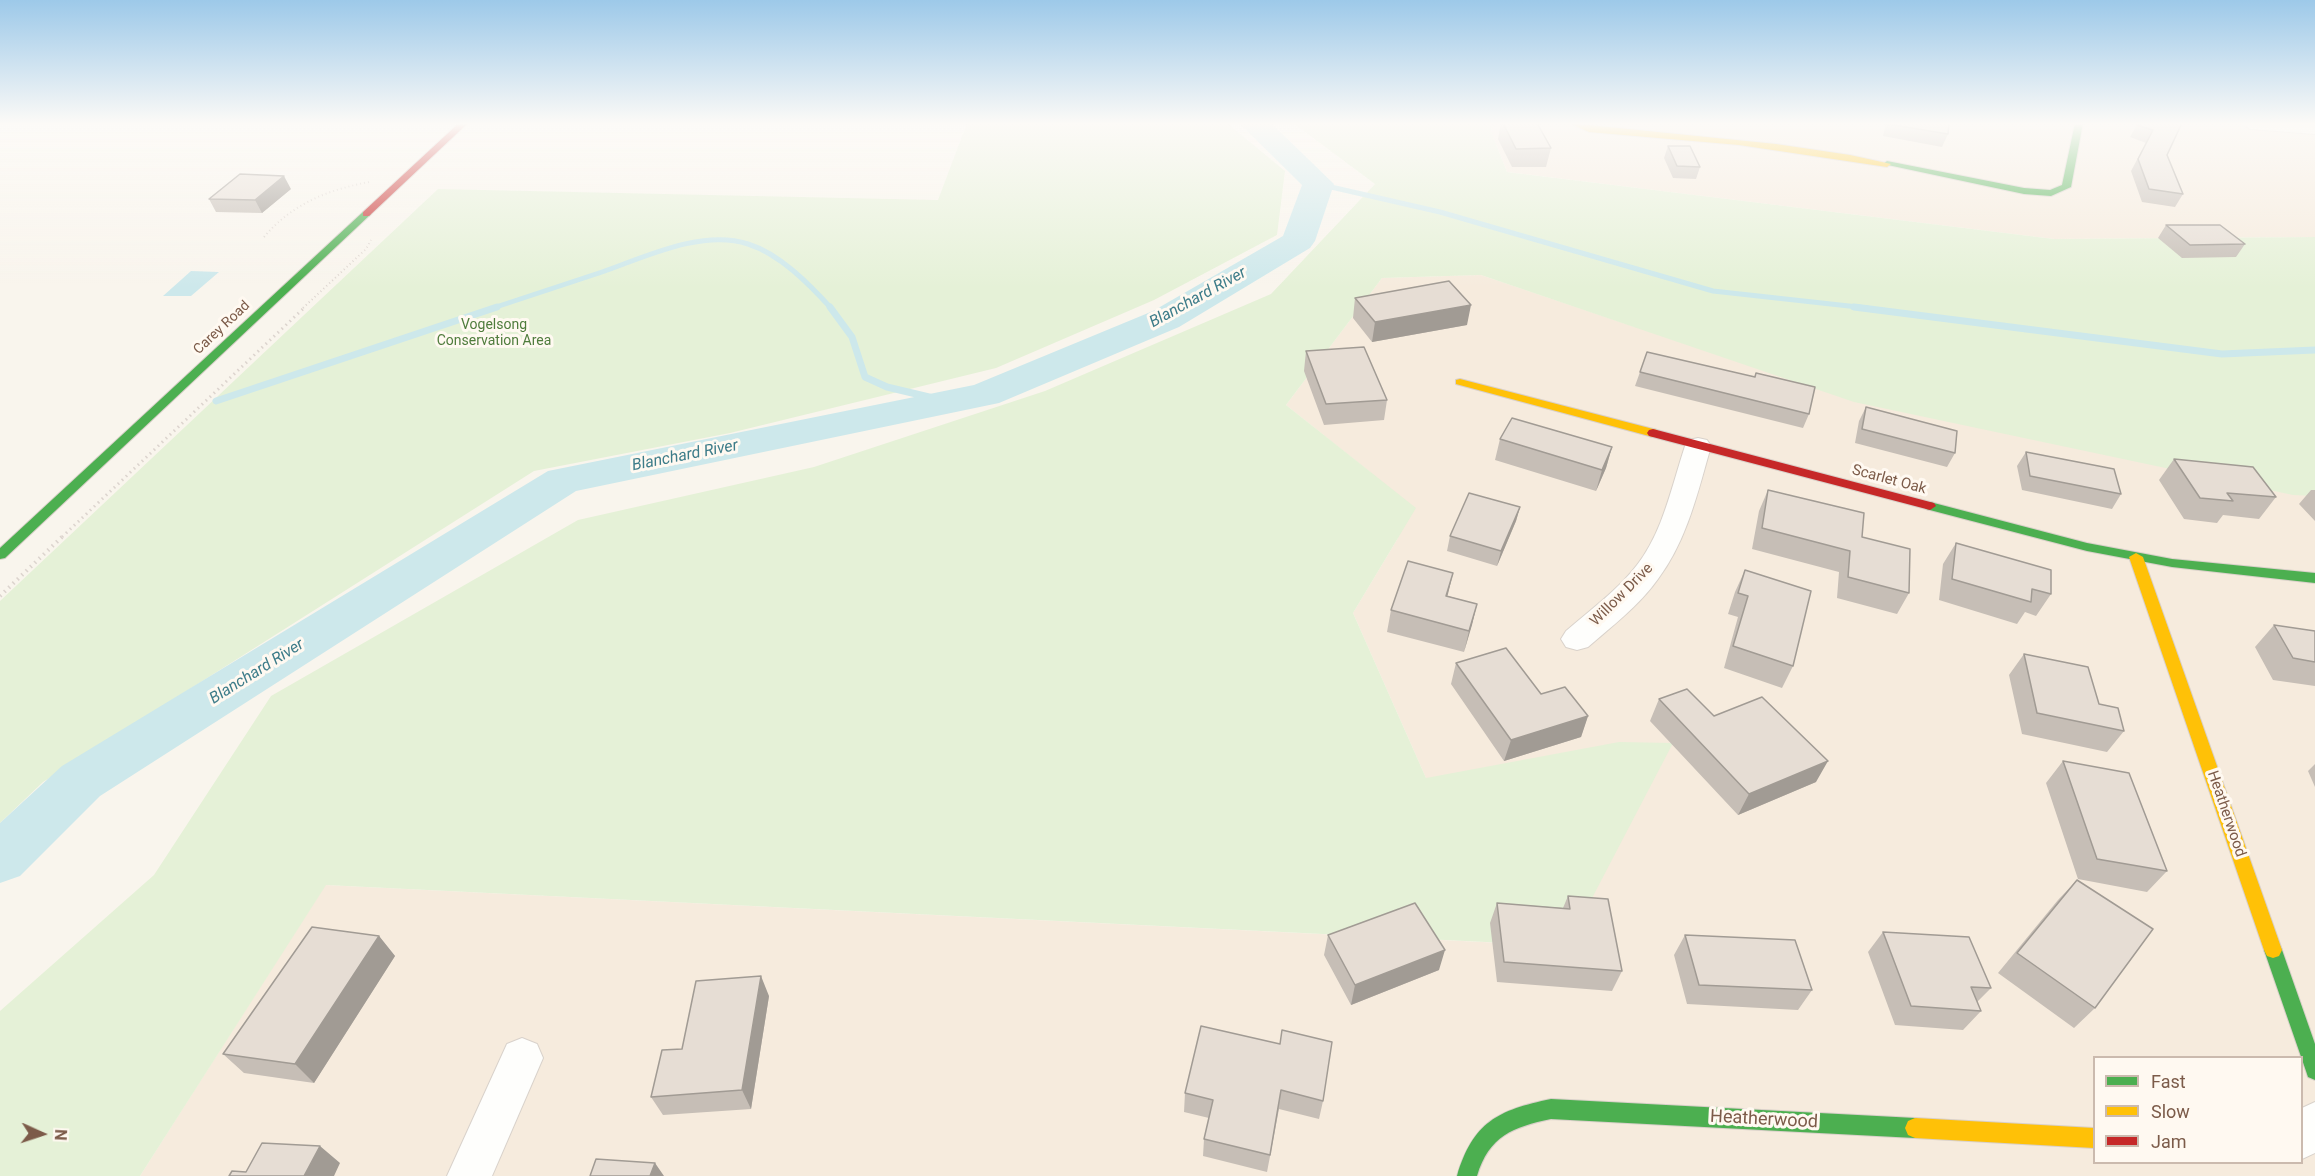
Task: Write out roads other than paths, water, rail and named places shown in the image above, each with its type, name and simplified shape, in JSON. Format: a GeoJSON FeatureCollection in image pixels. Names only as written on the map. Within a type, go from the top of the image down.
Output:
{"type":"FeatureCollection","features":[{"type":"Feature","properties":{"kind":"street","name":"Carey Road"},"geometry":{"type":"LineString","coordinates":[[0,555],[406,178]]}},
{"type":"Feature","properties":{"kind":"street"},"geometry":{"type":"LineString","coordinates":[[1957,178],[2024,191],[2051,193],[2066,187],[2068,178]]}},
{"type":"Feature","properties":{"kind":"street","name":"Scarlet Oak"},"geometry":{"type":"LineString","coordinates":[[1460,382],[1986,523],[2136,556],[2255,574],[2315,578]]}},
{"type":"Feature","properties":{"kind":"street","name":"Willow Drive"},"geometry":{"type":"LineString","coordinates":[[1577,639],[1630,591],[1656,561],[1666,540],[1698,446]]}},
{"type":"Feature","properties":{"kind":"street","name":"Heatherwood"},"geometry":{"type":"LineString","coordinates":[[2136,556],[2315,1071]]}},
{"type":"Feature","properties":{"kind":"street"},"geometry":{"type":"LineString","coordinates":[[469,1176],[522,1058]]}},
{"type":"Feature","properties":{"kind":"street","name":"Heatherwood"},"geometry":{"type":"LineString","coordinates":[[1467,1176],[1478,1144],[1498,1125],[1523,1113],[1551,1109],[2093,1138]]}},
{"type":"Feature","properties":{"kind":"street"},"geometry":{"type":"LineString","coordinates":[[2303,1135],[2315,1124]]}},
{"type":"Feature","properties":{"kind":"water"},"geometry":{"type":"Polygon","coordinates":[[[191,271],[219,272],[191,296],[163,296],[191,271]]]}},
{"type":"Feature","properties":{"kind":"waterway","name":"Blanchard River"},"geometry":{"type":"LineString","coordinates":[[0,859],[81,781],[563,480],[985,395],[1166,319],[1298,241],[1318,184],[1312,178]]}},
{"type":"Feature","properties":{"kind":"waterway"},"geometry":{"type":"LineString","coordinates":[[1318,184],[1440,212],[1713,291],[1867,308]]}},
{"type":"Feature","properties":{"kind":"waterway"},"geometry":{"type":"LineString","coordinates":[[493,308],[674,247],[712,240],[730,240],[748,244],[771,255],[804,280],[831,308]]}},
{"type":"Feature","properties":{"kind":"waterway"},"geometry":{"type":"LineString","coordinates":[[216,401],[497,307]]}},
{"type":"Feature","properties":{"kind":"waterway"},"geometry":{"type":"LineString","coordinates":[[830,307],[852,337],[865,377],[887,387],[950,402]]}},
{"type":"Feature","properties":{"kind":"waterway"},"geometry":{"type":"LineString","coordinates":[[1854,307],[2222,354],[2315,350]]}},
{"type":"Feature","properties":{"kind":"park label","name":"Vogelsong Conservation Area"},"geometry":{"type":"Point","coordinates":[494,334]}}]}
